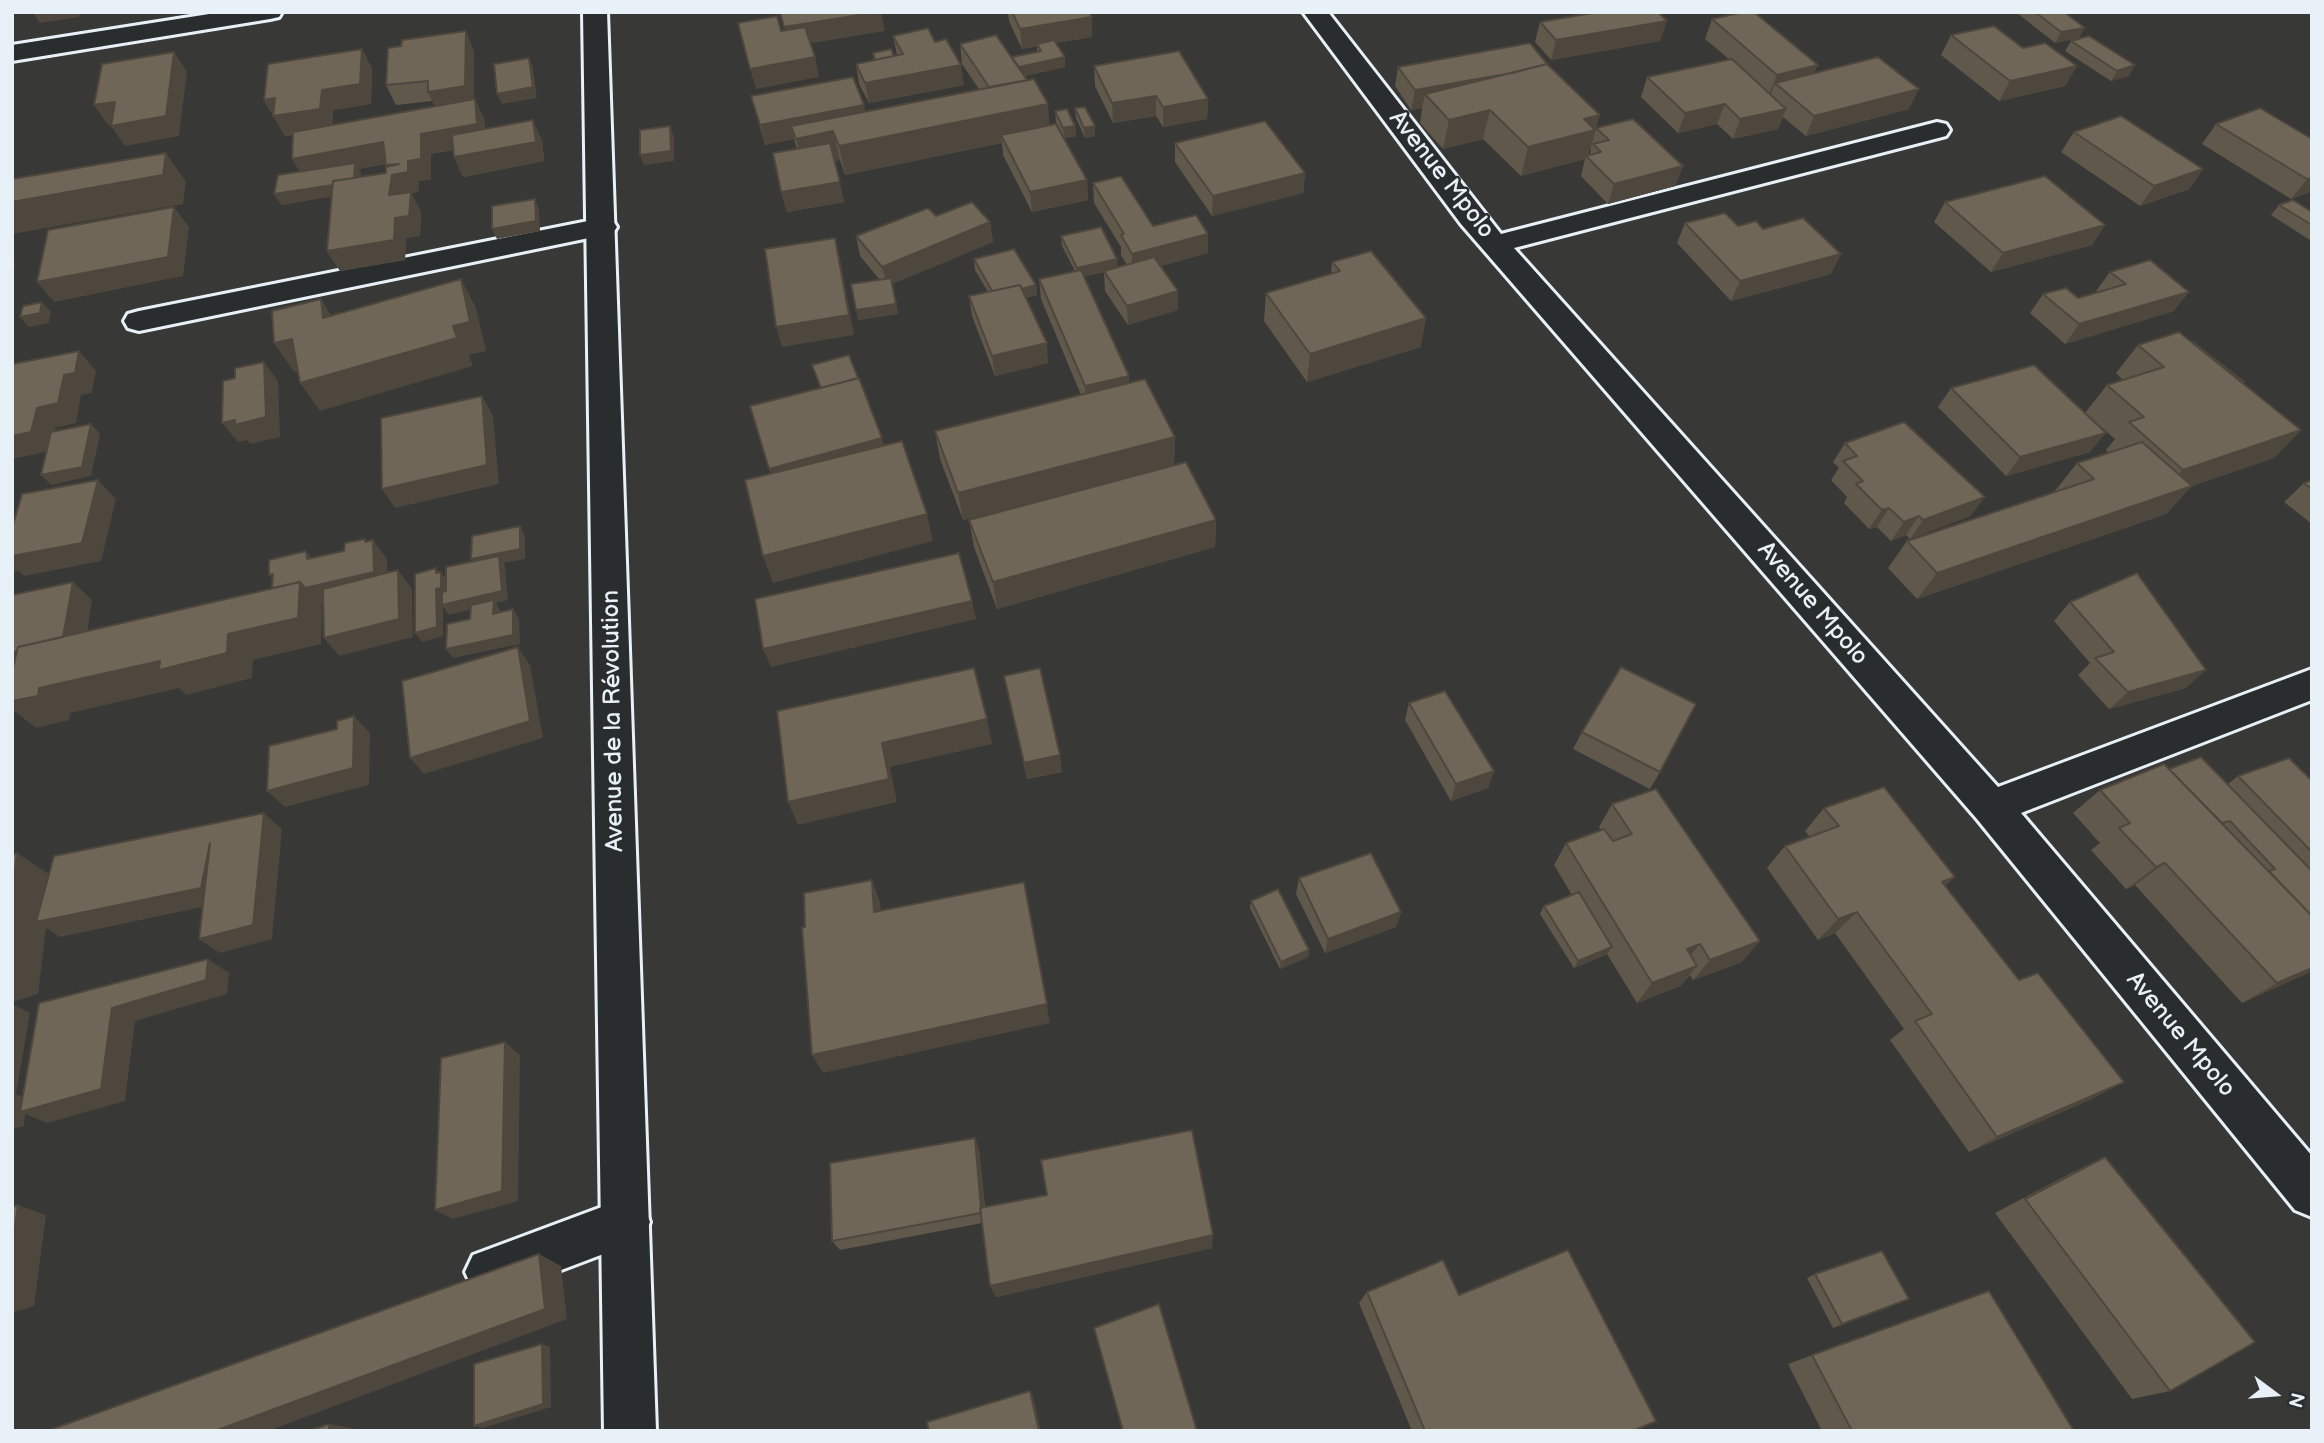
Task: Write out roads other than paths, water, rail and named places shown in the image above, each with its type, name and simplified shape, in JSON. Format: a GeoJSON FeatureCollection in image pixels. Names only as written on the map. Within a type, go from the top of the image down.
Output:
{"type":"FeatureCollection","features":[{"type":"Feature","properties":{"kind":"street"},"geometry":{"type":"LineString","coordinates":[[12,52],[270,12]]}},
{"type":"Feature","properties":{"kind":"street","name":"Avenue de la Révolution"},"geometry":{"type":"LineString","coordinates":[[595,12],[603,227],[630,1431]]}},
{"type":"Feature","properties":{"kind":"street","name":"Avenue Mpolo"},"geometry":{"type":"LineString","coordinates":[[1315,12],[1471,218],[1992,807],[2312,1193]]}},
{"type":"Feature","properties":{"kind":"street"},"geometry":{"type":"LineString","coordinates":[[1495,244],[1937,130]]}},
{"type":"Feature","properties":{"kind":"street"},"geometry":{"type":"LineString","coordinates":[[139,321],[603,227]]}},
{"type":"Feature","properties":{"kind":"street"},"geometry":{"type":"LineString","coordinates":[[1992,807],[2312,684]]}},
{"type":"Feature","properties":{"kind":"street"},"geometry":{"type":"LineString","coordinates":[[442,1290],[626,1222]]}}]}
